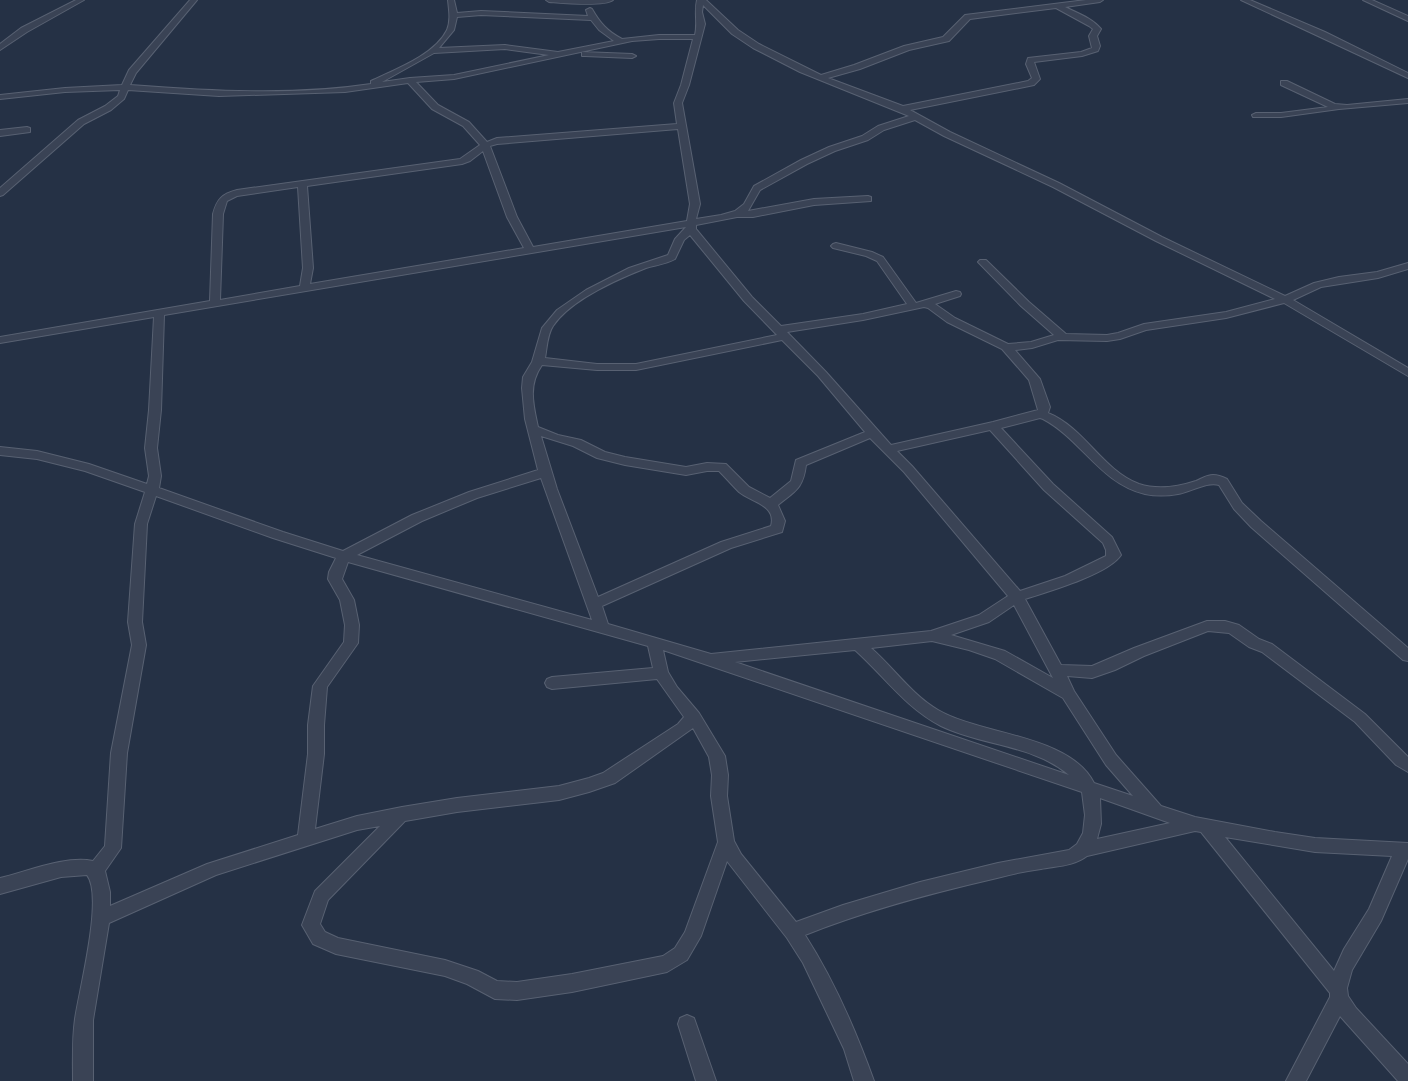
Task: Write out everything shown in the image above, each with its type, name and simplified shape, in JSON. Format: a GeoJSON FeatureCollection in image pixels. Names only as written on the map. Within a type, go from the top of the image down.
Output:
{"type":"FeatureCollection","features":[{"type":"Feature","properties":{"kind":"street"},"geometry":{"type":"LineString","coordinates":[[0,48],[24,30],[81,0]]}},
{"type":"Feature","properties":{"kind":"street"},"geometry":{"type":"LineString","coordinates":[[0,193],[81,122],[113,105],[121,98],[135,68],[194,0]]}},
{"type":"Feature","properties":{"kind":"street"},"geometry":{"type":"LineString","coordinates":[[365,88],[434,51],[449,31],[454,14],[451,0]]}},
{"type":"Feature","properties":{"kind":"street"},"geometry":{"type":"LineString","coordinates":[[549,0],[588,2],[610,0]]}},
{"type":"Feature","properties":{"kind":"street"},"geometry":{"type":"LineString","coordinates":[[602,628],[545,472],[533,429],[527,396],[528,379],[529,373],[538,361],[543,332],[562,311],[607,283],[643,266],[672,257],[680,239],[691,226],[695,204],[681,126],[678,100],[685,84],[701,24],[698,12],[701,0],[744,40],[821,77],[860,94],[902,109],[915,117],[1050,182],[1285,300],[1408,373]]}},
{"type":"Feature","properties":{"kind":"street"},"geometry":{"type":"LineString","coordinates":[[821,77],[857,67],[907,48],[946,39],[968,16],[1100,0]]}},
{"type":"Feature","properties":{"kind":"street"},"geometry":{"type":"LineString","coordinates":[[1244,0],[1322,34],[1408,76]]}},
{"type":"Feature","properties":{"kind":"street"},"geometry":{"type":"LineString","coordinates":[[1366,0],[1408,19]]}},
{"type":"Feature","properties":{"kind":"street"},"geometry":{"type":"LineString","coordinates":[[588,2],[592,18],[599,26],[620,41]]}},
{"type":"Feature","properties":{"kind":"street"},"geometry":{"type":"LineString","coordinates":[[902,109],[1031,83],[1036,78],[1030,64],[1031,60],[1082,54],[1095,49],[1096,46],[1093,36],[1097,29],[1092,24],[1057,6]]}},
{"type":"Feature","properties":{"kind":"street"},"geometry":{"type":"LineString","coordinates":[[454,14],[480,13],[592,18]]}},
{"type":"Feature","properties":{"kind":"street"},"geometry":{"type":"LineString","coordinates":[[0,97],[65,90],[126,87],[219,94],[312,92],[365,88],[410,80],[454,77],[569,54],[620,41],[660,37],[697,37]]}},
{"type":"Feature","properties":{"kind":"street"},"geometry":{"type":"LineString","coordinates":[[434,51],[509,47],[569,54],[632,56]]}},
{"type":"Feature","properties":{"kind":"street"},"geometry":{"type":"LineString","coordinates":[[410,80],[435,107],[460,120],[486,145],[512,218],[530,250]]}},
{"type":"Feature","properties":{"kind":"street"},"geometry":{"type":"LineString","coordinates":[[1284,83],[1326,104],[1340,107]]}},
{"type":"Feature","properties":{"kind":"street"},"geometry":{"type":"LineString","coordinates":[[1256,115],[1288,114],[1340,107],[1408,101]]}},
{"type":"Feature","properties":{"kind":"street"},"geometry":{"type":"LineString","coordinates":[[737,214],[748,206],[752,193],[757,188],[832,149],[865,138],[881,128],[915,117]]}},
{"type":"Feature","properties":{"kind":"street"},"geometry":{"type":"LineString","coordinates":[[215,304],[218,214],[222,198],[237,193],[302,185],[462,161],[471,158],[478,150],[486,145],[497,141],[681,126]]}},
{"type":"Feature","properties":{"kind":"street"},"geometry":{"type":"LineString","coordinates":[[0,133],[27,130]]}},
{"type":"Feature","properties":{"kind":"street"},"geometry":{"type":"LineString","coordinates":[[302,185],[308,268],[305,287]]}},
{"type":"Feature","properties":{"kind":"street"},"geometry":{"type":"LineString","coordinates":[[0,340],[159,312],[215,304],[305,287],[530,250],[691,226],[737,214],[753,214],[814,202],[868,199]]}},
{"type":"Feature","properties":{"kind":"street"},"geometry":{"type":"LineString","coordinates":[[691,226],[748,299],[822,374],[872,433],[890,449],[1017,597],[1068,694],[1111,760],[1155,810]]}},
{"type":"Feature","properties":{"kind":"street"},"geometry":{"type":"LineString","coordinates":[[836,246],[869,254],[880,259],[912,305]]}},
{"type":"Feature","properties":{"kind":"street"},"geometry":{"type":"LineString","coordinates":[[983,262],[1010,291],[1063,337]]}},
{"type":"Feature","properties":{"kind":"street"},"geometry":{"type":"LineString","coordinates":[[1006,347],[1023,346],[1052,338],[1063,337],[1107,338],[1120,336],[1144,328],[1226,315],[1285,300],[1318,285],[1339,280],[1378,275],[1408,266]]}},
{"type":"Feature","properties":{"kind":"street"},"geometry":{"type":"LineString","coordinates":[[538,361],[597,367],[636,367],[782,333],[863,317],[912,305],[924,304],[956,294]]}},
{"type":"Feature","properties":{"kind":"street"},"geometry":{"type":"LineString","coordinates":[[924,304],[932,306],[951,320],[1006,347],[1034,379],[1044,407],[1044,411],[1041,414]]}},
{"type":"Feature","properties":{"kind":"street"},"geometry":{"type":"LineString","coordinates":[[96,870],[113,848],[119,753],[139,645],[135,622],[141,524],[152,491],[155,476],[151,448],[155,410],[159,312]]}},
{"type":"Feature","properties":{"kind":"street"},"geometry":{"type":"LineString","coordinates":[[890,449],[1041,414],[1057,421],[1112,472],[1123,481],[1136,486],[1156,493],[1169,492],[1215,479],[1223,482],[1238,506],[1256,524],[1408,656]]}},
{"type":"Feature","properties":{"kind":"street"},"geometry":{"type":"LineString","coordinates":[[711,660],[932,636],[979,621],[993,614],[1009,600],[1070,579],[1111,559],[1114,555],[1114,550],[1103,536],[1071,509],[1046,484],[993,426]]}},
{"type":"Feature","properties":{"kind":"street"},"geometry":{"type":"LineString","coordinates":[[533,429],[555,438],[577,443],[602,455],[625,461],[686,471],[707,468],[722,468],[745,490],[771,504],[779,521],[777,529],[726,545],[594,604]]}},
{"type":"Feature","properties":{"kind":"street"},"geometry":{"type":"LineString","coordinates":[[771,504],[796,483],[800,463],[872,433]]}},
{"type":"Feature","properties":{"kind":"street"},"geometry":{"type":"LineString","coordinates":[[0,451],[37,455],[68,462],[278,535],[344,556],[654,642],[1201,825],[1275,840],[1315,845],[1406,851],[1375,914],[1350,957],[1338,993],[1296,1081]]}},
{"type":"Feature","properties":{"kind":"street"},"geometry":{"type":"LineString","coordinates":[[306,841],[316,754],[316,725],[320,686],[351,643],[352,625],[346,600],[335,579],[336,572],[344,556],[417,518],[473,495],[545,472]]}},
{"type":"Feature","properties":{"kind":"street"},"geometry":{"type":"LineString","coordinates":[[1056,670],[1092,672],[1207,626],[1225,626],[1234,629],[1254,643],[1267,648],[1360,718],[1373,729],[1390,750],[1408,766]]}},
{"type":"Feature","properties":{"kind":"street"},"geometry":{"type":"LineString","coordinates":[[932,636],[970,645],[1000,655],[1068,694]]}},
{"type":"Feature","properties":{"kind":"street"},"geometry":{"type":"LineString","coordinates":[[654,642],[661,673],[672,690],[694,717],[717,756],[720,774],[719,796],[726,842],[735,859],[793,932],[820,976],[852,1046],[864,1081]]}},
{"type":"Feature","properties":{"kind":"street"},"geometry":{"type":"LineString","coordinates":[[793,932],[826,918],[910,891],[1022,865],[1076,855],[1084,849],[1093,830],[1089,788],[1074,769],[1035,748],[936,716],[904,693],[884,669],[859,645]]}},
{"type":"Feature","properties":{"kind":"street"},"geometry":{"type":"LineString","coordinates":[[552,683],[661,673]]}},
{"type":"Feature","properties":{"kind":"street"},"geometry":{"type":"LineString","coordinates":[[100,918],[214,869],[306,841],[357,823],[402,814],[559,793],[589,785],[609,778],[683,728],[694,717]]}},
{"type":"Feature","properties":{"kind":"street"},"geometry":{"type":"LineString","coordinates":[[402,814],[321,896],[311,925],[319,938],[336,946],[445,968],[472,977],[495,990],[517,991],[572,983],[667,964],[681,954],[692,936],[726,842]]}},
{"type":"Feature","properties":{"kind":"street"},"geometry":{"type":"LineString","coordinates":[[1084,849],[1201,825]]}},
{"type":"Feature","properties":{"kind":"street"},"geometry":{"type":"LineString","coordinates":[[1201,825],[1338,993],[1350,1013],[1408,1078]]}},
{"type":"Feature","properties":{"kind":"street"},"geometry":{"type":"LineString","coordinates":[[0,886],[74,868],[90,867],[96,870],[99,877],[101,895],[100,918],[84,1020],[82,1047],[83,1081]]}},
{"type":"Feature","properties":{"kind":"street"},"geometry":{"type":"LineString","coordinates":[[687,1024],[706,1081]]}}]}
